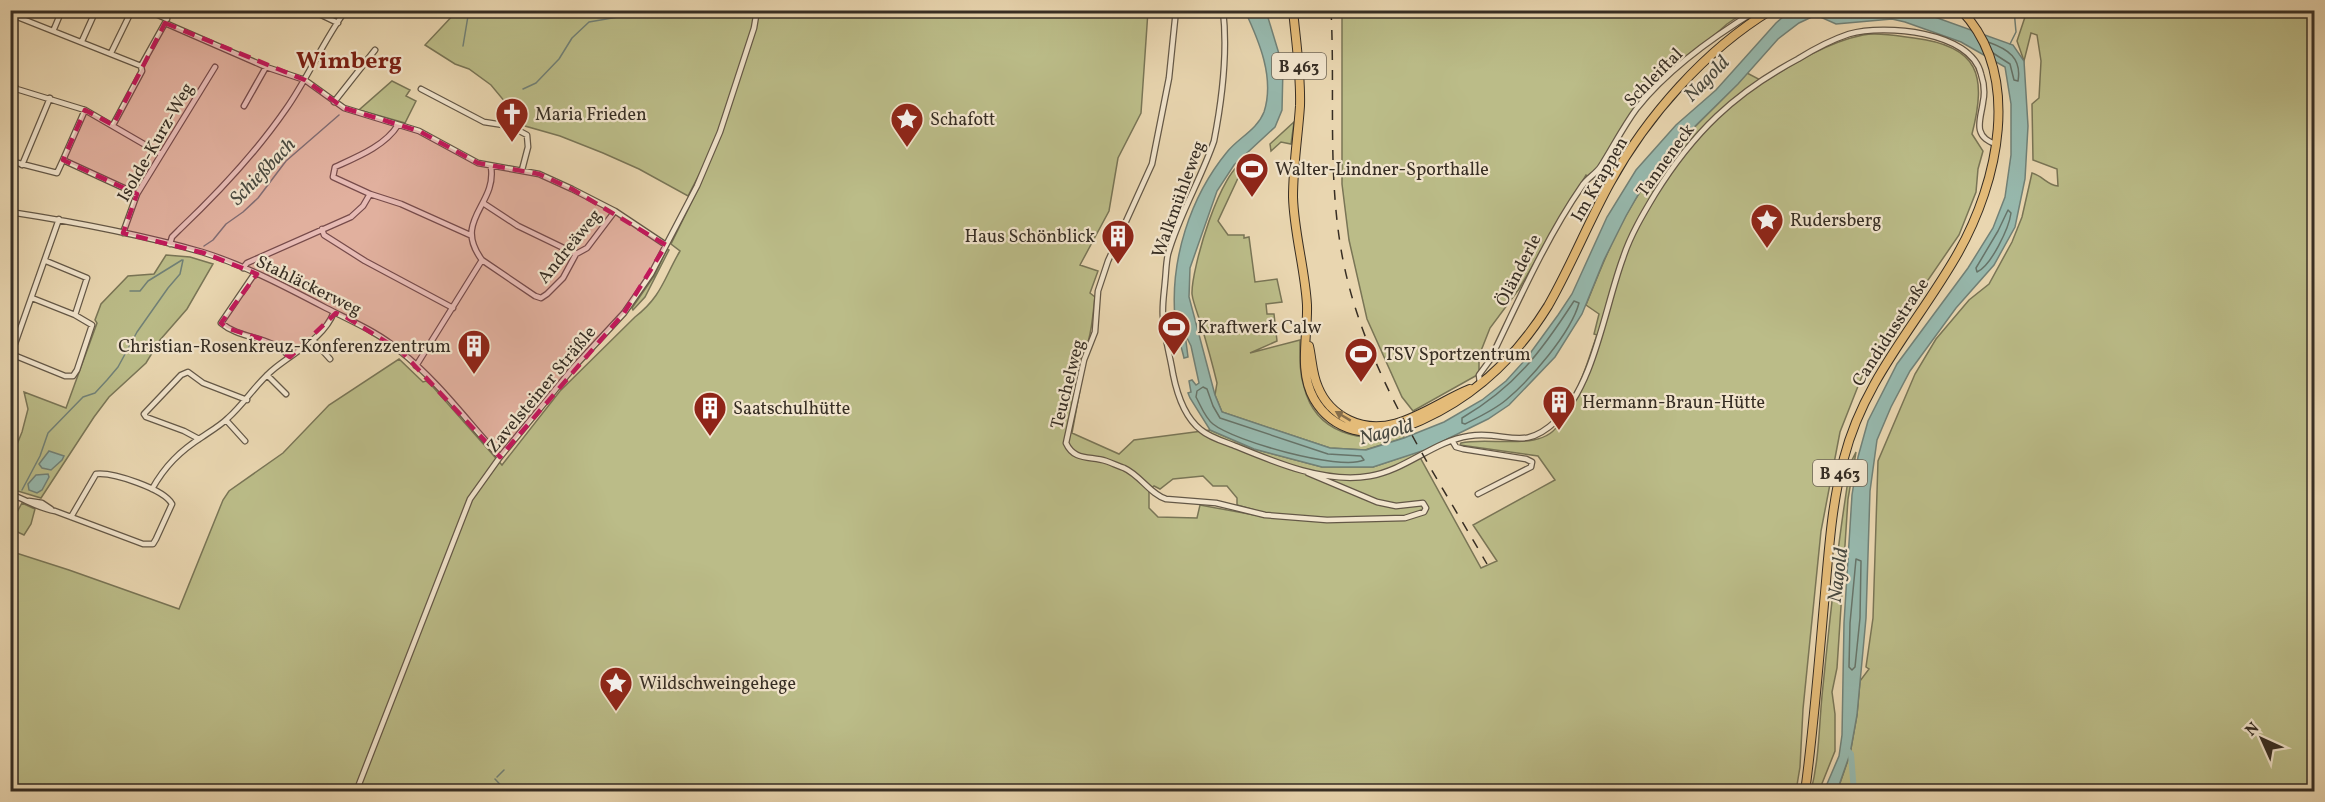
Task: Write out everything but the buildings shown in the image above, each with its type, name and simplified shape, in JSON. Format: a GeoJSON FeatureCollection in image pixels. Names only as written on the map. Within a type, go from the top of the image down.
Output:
{"type":"FeatureCollection","features":[{"type":"Feature","properties":{"kind":"main road","name":"Im Krappen"},"geometry":{"type":"LineString","coordinates":[[1293,10],[1299,73],[1293,198],[1306,292],[1307,339],[1314,375],[1324,399],[1341,416],[1364,425],[1388,425],[1402,422],[1477,385],[1511,356],[1536,325],[1561,283],[1611,181],[1642,134],[1678,90],[1718,50],[1771,10]]}},
{"type":"Feature","properties":{"kind":"main road","name":"Candidusstraße"},"geometry":{"type":"LineString","coordinates":[[1805,792],[1831,530],[1838,481],[1850,436],[1874,382],[1944,275],[1970,230],[1981,204],[1995,144],[1998,111],[1996,75],[1985,45],[1961,10]]}},
{"type":"Feature","properties":{"kind":"street"},"geometry":{"type":"LineString","coordinates":[[26,19],[29,10]]}},
{"type":"Feature","properties":{"kind":"street"},"geometry":{"type":"LineString","coordinates":[[54,29],[62,10]]}},
{"type":"Feature","properties":{"kind":"street"},"geometry":{"type":"LineString","coordinates":[[82,41],[96,10]]}},
{"type":"Feature","properties":{"kind":"street"},"geometry":{"type":"LineString","coordinates":[[111,53],[132,10]]}},
{"type":"Feature","properties":{"kind":"street"},"geometry":{"type":"LineString","coordinates":[[147,10],[167,20]]}},
{"type":"Feature","properties":{"kind":"street"},"geometry":{"type":"LineString","coordinates":[[311,10],[338,23]]}},
{"type":"Feature","properties":{"kind":"street"},"geometry":{"type":"LineString","coordinates":[[170,244],[172,237],[236,174],[255,151],[305,80],[346,10]]}},
{"type":"Feature","properties":{"kind":"street","name":"Zavelsteiner Sträßle"},"geometry":{"type":"LineString","coordinates":[[356,792],[470,500],[500,457],[573,368],[634,301],[697,186],[720,132],[754,28],[757,10]]}},
{"type":"Feature","properties":{"kind":"street","name":"Teuchelweg"},"geometry":{"type":"LineString","coordinates":[[1176,10],[1169,78],[1152,164],[1108,261],[1098,291],[1095,332],[1084,360],[1066,443],[1076,456],[1106,460],[1130,470],[1159,497],[1166,499],[1216,503],[1265,515],[1327,520],[1405,518],[1424,512],[1426,507],[1423,503],[1396,506],[1377,502],[1307,471]]}},
{"type":"Feature","properties":{"kind":"street","name":"Walkmühleweg"},"geometry":{"type":"LineString","coordinates":[[1223,10],[1224,42],[1216,131],[1207,162],[1167,257],[1163,324],[1181,404],[1199,429],[1251,453],[1307,471],[1348,478],[1388,472],[1470,436],[1523,439],[1539,436],[1569,409],[1577,395],[1600,333],[1623,256],[1644,213]]}},
{"type":"Feature","properties":{"kind":"street","name":"Schleiftal"},"geometry":{"type":"LineString","coordinates":[[1599,170],[1611,147],[1638,107],[1658,86],[1729,27],[1757,10]]}},
{"type":"Feature","properties":{"kind":"street"},"geometry":{"type":"LineString","coordinates":[[10,14],[54,29],[141,66]]}},
{"type":"Feature","properties":{"kind":"street"},"geometry":{"type":"LineString","coordinates":[[113,125],[142,71],[141,66],[165,23],[266,67],[305,80],[344,108],[419,131],[469,159],[491,166],[539,174],[615,211],[666,245]]}},
{"type":"Feature","properties":{"kind":"street","name":"Tanneneck"},"geometry":{"type":"LineString","coordinates":[[1644,213],[1674,164],[1713,118],[1776,70],[1828,42],[1862,31],[1888,30],[1930,36],[1945,39],[1965,48],[1978,65],[1982,76],[1984,96],[1981,134],[1989,143],[1995,144]]}},
{"type":"Feature","properties":{"kind":"street"},"geometry":{"type":"LineString","coordinates":[[334,102],[375,50]]}},
{"type":"Feature","properties":{"kind":"street","name":"Isolde-Kurz-Weg"},"geometry":{"type":"LineString","coordinates":[[123,233],[137,194],[214,67]]}},
{"type":"Feature","properties":{"kind":"street"},"geometry":{"type":"LineString","coordinates":[[244,106],[266,67]]}},
{"type":"Feature","properties":{"kind":"street"},"geometry":{"type":"LineString","coordinates":[[10,101],[13,88],[85,110],[161,154]]}},
{"type":"Feature","properties":{"kind":"street"},"geometry":{"type":"LineString","coordinates":[[421,89],[484,122],[510,126],[527,135],[528,147],[522,170]]}},
{"type":"Feature","properties":{"kind":"street"},"geometry":{"type":"LineString","coordinates":[[22,165],[50,98]]}},
{"type":"Feature","properties":{"kind":"street"},"geometry":{"type":"LineString","coordinates":[[10,161],[59,173],[85,110]]}},
{"type":"Feature","properties":{"kind":"street"},"geometry":{"type":"LineString","coordinates":[[398,125],[394,132],[369,151],[335,167],[333,177],[470,235]]}},
{"type":"Feature","properties":{"kind":"street"},"geometry":{"type":"LineString","coordinates":[[63,160],[137,194]]}},
{"type":"Feature","properties":{"kind":"street"},"geometry":{"type":"LineString","coordinates":[[416,366],[482,260],[477,254],[470,235],[471,226],[483,203],[492,173],[491,166]]}},
{"type":"Feature","properties":{"kind":"street"},"geometry":{"type":"LineString","coordinates":[[1599,170],[1611,181]]}},
{"type":"Feature","properties":{"kind":"street","name":"Öländerle"},"geometry":{"type":"LineString","coordinates":[[1477,385],[1479,375],[1490,360],[1546,246],[1581,186],[1599,170]]}},
{"type":"Feature","properties":{"kind":"street"},"geometry":{"type":"LineString","coordinates":[[243,268],[247,263],[351,217],[363,206],[370,194]]}},
{"type":"Feature","properties":{"kind":"street"},"geometry":{"type":"LineString","coordinates":[[483,203],[518,226],[576,254]]}},
{"type":"Feature","properties":{"kind":"street","name":"Andreäweg"},"geometry":{"type":"LineString","coordinates":[[482,260],[541,298],[563,278],[576,254],[587,248],[615,211]]}},
{"type":"Feature","properties":{"kind":"street","name":"Stahläckerweg"},"geometry":{"type":"LineString","coordinates":[[10,212],[59,219],[204,253],[255,273],[334,312],[380,336],[416,366],[500,457]]}},
{"type":"Feature","properties":{"kind":"street"},"geometry":{"type":"LineString","coordinates":[[32,298],[75,315],[92,325],[73,376],[65,376],[11,355],[59,219]]}},
{"type":"Feature","properties":{"kind":"street"},"geometry":{"type":"LineString","coordinates":[[322,229],[324,235],[352,253],[453,308]]}},
{"type":"Feature","properties":{"kind":"street"},"geometry":{"type":"LineString","coordinates":[[46,261],[87,278],[75,315]]}},
{"type":"Feature","properties":{"kind":"street"},"geometry":{"type":"LineString","coordinates":[[255,273],[221,323],[227,328],[282,348],[290,357]]}},
{"type":"Feature","properties":{"kind":"street"},"geometry":{"type":"LineString","coordinates":[[152,489],[162,471],[172,460],[226,420],[247,400],[267,375],[313,340],[330,321],[334,312]]}},
{"type":"Feature","properties":{"kind":"street"},"geometry":{"type":"LineString","coordinates":[[313,340],[330,359]]}},
{"type":"Feature","properties":{"kind":"street"},"geometry":{"type":"LineString","coordinates":[[199,439],[184,430],[146,417],[144,414],[181,375],[188,372],[204,383],[247,400]]}},
{"type":"Feature","properties":{"kind":"street"},"geometry":{"type":"LineString","coordinates":[[267,375],[286,394]]}},
{"type":"Feature","properties":{"kind":"street"},"geometry":{"type":"LineString","coordinates":[[226,420],[245,441]]}},
{"type":"Feature","properties":{"kind":"street"},"geometry":{"type":"LineString","coordinates":[[1453,442],[1456,447],[1463,449],[1526,459],[1532,462],[1531,467],[1521,473],[1478,494]]}},
{"type":"Feature","properties":{"kind":"street"},"geometry":{"type":"LineString","coordinates":[[10,494],[26,500],[42,502],[54,511],[70,517],[143,544],[153,544],[172,504],[168,497],[152,489],[107,473],[96,474],[70,517]]}},
{"type":"Feature","properties":{"kind":"highlighted area"},"geometry":{"type":"Polygon","coordinates":[[[165,23],[305,80],[344,108],[419,131],[478,163],[539,174],[572,189],[666,245],[624,313],[500,457],[401,351],[346,317],[336,313],[290,357],[261,339],[227,328],[221,323],[257,274],[204,253],[123,233],[137,194],[63,160],[85,110],[113,125],[165,23]]]}},
{"type":"Feature","properties":{"kind":"green space"},"geometry":{"type":"Polygon","coordinates":[[[457,11],[1148,11],[1141,113],[1118,158],[1109,211],[1080,265],[1098,271],[1090,293],[1095,297],[1088,343],[1080,359],[1074,365],[1072,377],[1080,390],[1072,433],[1119,454],[1134,440],[1210,430],[1254,449],[1322,467],[1373,467],[1417,452],[1481,568],[1497,561],[1473,525],[1555,480],[1538,456],[1460,445],[1461,443],[1529,441],[1542,438],[1552,432],[1559,423],[1555,418],[1571,400],[1597,335],[1594,334],[1599,314],[1586,305],[1625,216],[1653,173],[1747,73],[1764,82],[1824,48],[1863,35],[1888,35],[1936,42],[1953,48],[1965,56],[1973,67],[1978,95],[1972,134],[1983,151],[1978,169],[1976,192],[1959,235],[1862,376],[1840,432],[1821,531],[1796,791],[11,791],[10,551],[179,609],[223,500],[229,491],[283,453],[329,405],[399,359],[423,382],[426,381],[433,387],[502,465],[560,391],[651,302],[662,286],[680,251],[671,244],[700,185],[718,138],[688,196],[639,169],[603,153],[560,136],[525,126],[491,85],[469,69],[455,64],[425,45],[457,11]],[[1203,476],[1173,479],[1160,489],[1154,486],[1149,490],[1149,508],[1158,517],[1197,518],[1200,505],[1254,515],[1255,510],[1237,505],[1237,498],[1227,486],[1213,486],[1203,476]]]}},
{"type":"Feature","properties":{"kind":"green space"},"geometry":{"type":"Polygon","coordinates":[[[1342,11],[1746,11],[1727,24],[1678,67],[1645,101],[1615,141],[1604,186],[1586,175],[1519,289],[1490,328],[1479,356],[1479,374],[1413,411],[1402,397],[1367,319],[1349,240],[1342,184],[1342,11]]]}},
{"type":"Feature","properties":{"kind":"green space"},"geometry":{"type":"Polygon","coordinates":[[[2023,11],[2314,11],[2314,791],[1837,792],[1850,754],[1860,681],[1869,669],[1866,667],[1873,618],[1878,461],[1915,374],[1936,339],[1969,300],[1989,284],[2012,242],[2022,217],[2032,173],[2058,186],[2057,169],[2033,160],[2032,104],[2039,98],[2041,61],[2037,35],[2031,33],[2024,61],[2017,41],[2025,17],[2023,11]]]}},
{"type":"Feature","properties":{"kind":"green space"},"geometry":{"type":"Polygon","coordinates":[[[392,81],[410,90],[406,96],[416,101],[405,123],[359,110],[392,81]]]}},
{"type":"Feature","properties":{"kind":"green space"},"geometry":{"type":"Polygon","coordinates":[[[1294,122],[1291,144],[1281,142],[1271,151],[1270,144],[1294,122]]]}},
{"type":"Feature","properties":{"kind":"green space"},"geometry":{"type":"Polygon","coordinates":[[[1246,161],[1218,221],[1228,235],[1249,237],[1255,282],[1277,279],[1282,302],[1266,304],[1267,314],[1274,314],[1277,341],[1250,353],[1300,340],[1302,381],[1310,403],[1319,416],[1342,432],[1356,436],[1372,437],[1403,433],[1404,438],[1365,450],[1330,448],[1222,412],[1215,395],[1217,383],[1192,294],[1193,282],[1202,243],[1218,199],[1236,167],[1246,161]]]}},
{"type":"Feature","properties":{"kind":"green space"},"geometry":{"type":"Polygon","coordinates":[[[667,249],[669,250],[645,297],[633,310],[632,308],[654,276],[667,249]]]}},
{"type":"Feature","properties":{"kind":"green space"},"geometry":{"type":"Polygon","coordinates":[[[166,255],[190,257],[213,264],[187,309],[160,340],[146,363],[109,397],[41,498],[11,489],[11,459],[28,409],[24,392],[66,408],[97,323],[95,320],[101,304],[128,276],[154,274],[166,255]]]}},
{"type":"Feature","properties":{"kind":"green space"},"geometry":{"type":"Polygon","coordinates":[[[1856,452],[1848,499],[1837,668],[1832,692],[1835,714],[1835,751],[1819,791],[1811,791],[1817,756],[1838,549],[1851,462],[1856,452]]]}},
{"type":"Feature","properties":{"kind":"green space"},"geometry":{"type":"Polygon","coordinates":[[[22,503],[35,509],[31,524],[24,535],[11,529],[11,523],[22,503]]]}},
{"type":"Feature","properties":{"kind":"water"},"geometry":{"type":"Polygon","coordinates":[[[1791,10],[1831,11],[1828,12],[1841,17],[1864,11],[1918,11],[2013,45],[2024,61],[2028,126],[2025,179],[2015,227],[1994,265],[1956,308],[1910,371],[1877,440],[1870,491],[1866,618],[1857,715],[1850,754],[1837,791],[1824,791],[1839,756],[1842,735],[1844,623],[1852,495],[1858,457],[1868,421],[1897,364],[1968,268],[1993,228],[2005,197],[2011,155],[2011,104],[2005,67],[1961,42],[1892,19],[1836,24],[1816,15],[1799,23],[1778,39],[1738,84],[1682,139],[1642,188],[1604,260],[1582,314],[1555,357],[1509,405],[1488,419],[1425,450],[1373,467],[1322,467],[1254,449],[1210,430],[1188,393],[1191,392],[1189,381],[1192,380],[1196,385],[1199,383],[1191,346],[1185,334],[1188,357],[1184,358],[1175,318],[1176,274],[1185,230],[1193,209],[1214,170],[1227,152],[1257,124],[1264,112],[1267,99],[1267,73],[1264,60],[1245,11],[1266,11],[1283,67],[1282,110],[1275,127],[1234,165],[1217,191],[1190,268],[1189,297],[1215,395],[1222,412],[1330,448],[1366,450],[1444,422],[1482,400],[1506,381],[1526,359],[1572,294],[1607,217],[1636,170],[1676,125],[1716,90],[1776,23],[1791,10]]]}},
{"type":"Feature","properties":{"kind":"water"},"geometry":{"type":"Polygon","coordinates":[[[49,451],[64,456],[51,470],[42,468],[39,464],[49,451]]]}},
{"type":"Feature","properties":{"kind":"water"},"geometry":{"type":"Polygon","coordinates":[[[48,474],[49,477],[42,490],[37,493],[29,490],[28,484],[36,475],[48,474]]]}},
{"type":"Feature","properties":{"kind":"waterway"},"geometry":{"type":"LineString","coordinates":[[463,46],[469,10]]}},
{"type":"Feature","properties":{"kind":"waterway"},"geometry":{"type":"LineString","coordinates":[[523,89],[536,83],[559,59],[572,38],[589,22],[639,16],[656,10]]}},
{"type":"Feature","properties":{"kind":"waterway"},"geometry":{"type":"LineString","coordinates":[[2010,44],[2016,32],[2014,10]]}},
{"type":"Feature","properties":{"kind":"waterway","name":"Schießbach"},"geometry":{"type":"LineString","coordinates":[[204,246],[213,240],[226,224],[258,198],[286,161],[339,115]]}},
{"type":"Feature","properties":{"kind":"waterway"},"geometry":{"type":"LineString","coordinates":[[130,291],[140,291],[148,281],[182,260]]}},
{"type":"Feature","properties":{"kind":"waterway"},"geometry":{"type":"LineString","coordinates":[[22,490],[40,456],[48,433],[83,397],[95,393],[118,367],[137,332],[180,274],[183,260]]}},
{"type":"Feature","properties":{"kind":"waterway"},"geometry":{"type":"LineString","coordinates":[[10,518],[17,503]]}},
{"type":"Feature","properties":{"kind":"waterway"},"geometry":{"type":"LineString","coordinates":[[1845,748],[1851,754],[1854,792]]}},
{"type":"Feature","properties":{"kind":"waterway"},"geometry":{"type":"LineString","coordinates":[[497,777],[504,770]]}},
{"type":"Feature","properties":{"kind":"waterway"},"geometry":{"type":"LineString","coordinates":[[495,779],[507,792]]}},
{"type":"Feature","properties":{"kind":"railway"},"geometry":{"type":"LineString","coordinates":[[1331,10],[1334,185],[1340,243],[1349,287],[1362,329],[1398,410],[1487,564]]}},
{"type":"Feature","properties":{"kind":"place","name":"Maria Frieden"},"geometry":{"type":"Point","coordinates":[512,143]}},
{"type":"Feature","properties":{"kind":"place","name":"Schafott"},"geometry":{"type":"Point","coordinates":[907,148]}},
{"type":"Feature","properties":{"kind":"place","name":"Walter-Lindner-Sporthalle"},"geometry":{"type":"Point","coordinates":[1252,198]}},
{"type":"Feature","properties":{"kind":"place","name":"Rudersberg"},"geometry":{"type":"Point","coordinates":[1767,249]}},
{"type":"Feature","properties":{"kind":"place","name":"Haus Schönblick"},"geometry":{"type":"Point","coordinates":[1118,265]}},
{"type":"Feature","properties":{"kind":"place","name":"Kraftwerk Calw"},"geometry":{"type":"Point","coordinates":[1174,356]}},
{"type":"Feature","properties":{"kind":"place","name":"Christian-Rosenkreuz-Konferenzzentrum"},"geometry":{"type":"Point","coordinates":[474,375]}},
{"type":"Feature","properties":{"kind":"place","name":"TSV Sportzentrum"},"geometry":{"type":"Point","coordinates":[1361,383]}},
{"type":"Feature","properties":{"kind":"place","name":"Hermann-Braun-Hütte"},"geometry":{"type":"Point","coordinates":[1559,431]}},
{"type":"Feature","properties":{"kind":"place","name":"Saatschulhütte"},"geometry":{"type":"Point","coordinates":[710,437]}},
{"type":"Feature","properties":{"kind":"place","name":"Wildschweingehege"},"geometry":{"type":"Point","coordinates":[616,712]}},
{"type":"Feature","properties":{"kind":"district","name":"Wimberg"},"geometry":{"type":"Point","coordinates":[349,60]}},
{"type":"Feature","properties":{"kind":"water label","name":"Nagold"},"geometry":{"type":"Point","coordinates":[1706,78]}},
{"type":"Feature","properties":{"kind":"water label","name":"Nagold"},"geometry":{"type":"Point","coordinates":[1386,431]}},
{"type":"Feature","properties":{"kind":"water label","name":"Nagold"},"geometry":{"type":"Point","coordinates":[1837,575]}}]}
